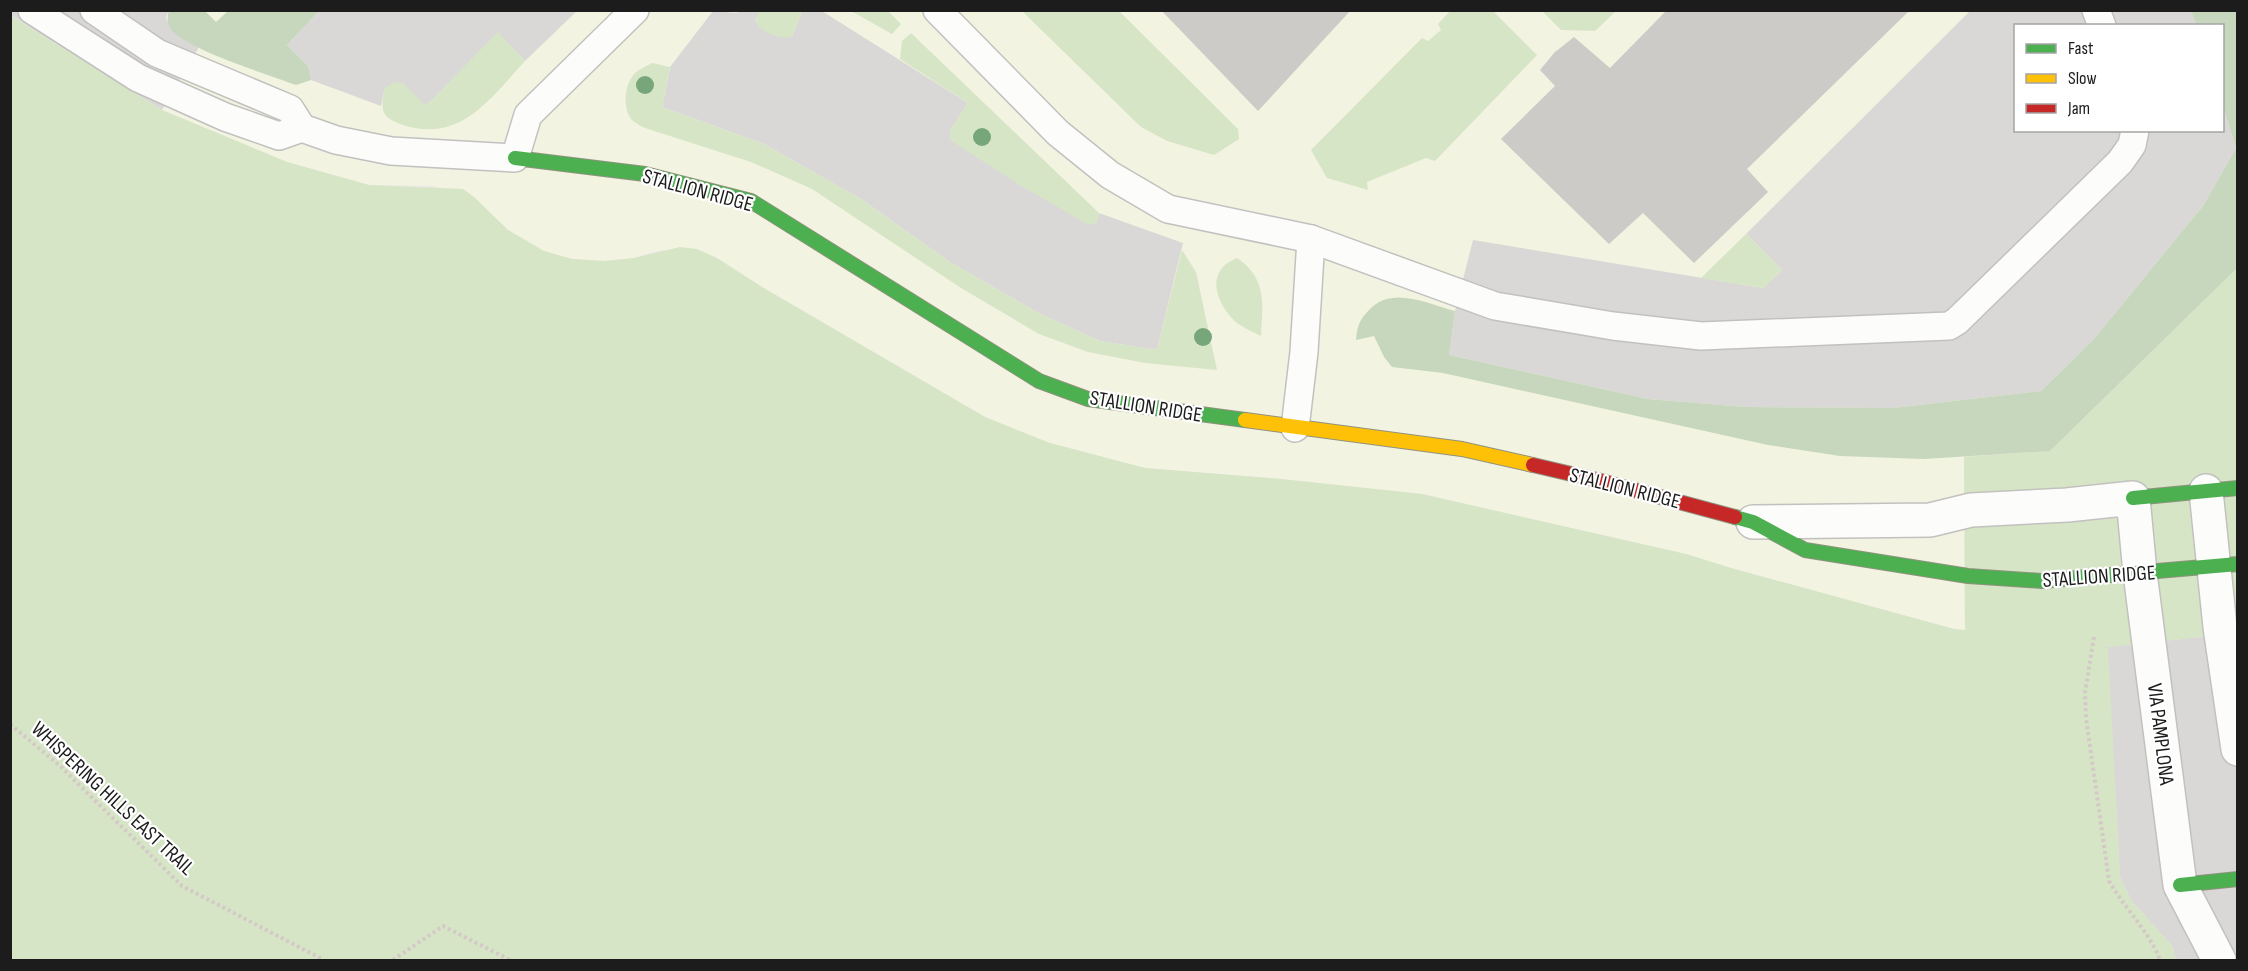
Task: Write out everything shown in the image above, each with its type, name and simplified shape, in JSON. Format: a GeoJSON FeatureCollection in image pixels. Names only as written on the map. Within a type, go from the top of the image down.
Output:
{"type":"FeatureCollection","features":[{"type":"Feature","properties":{"kind":"street","name":"STALLION RIDGE"},"geometry":{"type":"LineString","coordinates":[[515,158],[645,174],[751,201],[1039,381],[1088,399],[1462,449],[1597,480],[1753,522],[1805,550],[1968,576],[2042,581],[2225,565]]}},
{"type":"Feature","properties":{"kind":"street","name":"STALLION RIDGE"},"geometry":{"type":"LineString","coordinates":[[1753,522],[1930,520],[1971,510],[2067,505],[2222,489]]}},
{"type":"Feature","properties":{"kind":"street"},"geometry":{"type":"LineString","coordinates":[[2222,489],[2225,565],[2220,627],[2238,749]]}},
{"type":"Feature","properties":{"kind":"street","name":"VIA PAMPLONA"},"geometry":{"type":"LineString","coordinates":[[2133,498],[2140,573],[2180,885],[2219,960]]}},
{"type":"Feature","properties":{"kind":"street"},"geometry":{"type":"LineString","coordinates":[[2180,885],[2238,879]]}},
{"type":"Feature","properties":{"kind":"lane"},"geometry":{"type":"LineString","coordinates":[[32,10],[138,78],[225,117],[279,136],[302,128]]}},
{"type":"Feature","properties":{"kind":"lane"},"geometry":{"type":"LineString","coordinates":[[94,10],[157,53],[290,110],[302,128],[336,140],[392,151],[515,158],[528,115],[634,10]]}},
{"type":"Feature","properties":{"kind":"lane"},"geometry":{"type":"LineString","coordinates":[[938,10],[1058,133],[1110,175],[1168,209],[1311,239],[1495,306],[1613,326],[1701,336],[1949,326],[1957,321],[2120,162],[2132,145],[2135,132]]}},
{"type":"Feature","properties":{"kind":"lane"},"geometry":{"type":"LineString","coordinates":[[1295,428],[1304,352],[1311,239]]}},
{"type":"Feature","properties":{"kind":"path"},"geometry":{"type":"LineString","coordinates":[[2094,637],[2085,693],[2086,718],[2109,881],[2121,902],[2146,932],[2160,960]]}},
{"type":"Feature","properties":{"kind":"path","name":"WHISPERING HILLS EAST TRAIL"},"geometry":{"type":"LineString","coordinates":[[10,724],[59,765],[182,886],[324,960]]}},
{"type":"Feature","properties":{"kind":"path"},"geometry":{"type":"LineString","coordinates":[[393,960],[443,926],[510,960]]}},
{"type":"Feature","properties":{"kind":"shaded area"},"geometry":{"type":"Polygon","coordinates":[[[10,11],[2237,11],[2237,268],[1964,457],[1965,631],[1686,554],[1422,494],[1145,468],[1050,443],[985,417],[762,287],[717,258],[661,250],[634,258],[605,261],[572,259],[544,251],[508,230],[474,197],[433,186],[369,185],[287,162],[162,110],[11,15],[10,11]]]}},
{"type":"Feature","properties":{"kind":"shaded area"},"geometry":{"type":"Polygon","coordinates":[[[10,11],[169,11],[166,17],[170,28],[199,47],[162,110],[11,15],[10,11]]]}},
{"type":"Feature","properties":{"kind":"shaded area"},"geometry":{"type":"Polygon","coordinates":[[[169,11],[205,11],[216,22],[228,11],[319,11],[287,45],[308,66],[311,80],[296,85],[209,53],[178,36],[170,28],[169,11]]]}},
{"type":"Feature","properties":{"kind":"shaded area"},"geometry":{"type":"Polygon","coordinates":[[[319,11],[577,11],[525,61],[498,33],[426,106],[385,88],[381,106],[311,80],[308,66],[287,45],[319,11]]]}},
{"type":"Feature","properties":{"kind":"shaded area"},"geometry":{"type":"Polygon","coordinates":[[[713,11],[737,13],[738,11],[760,11],[755,21],[792,37],[802,11],[825,13],[968,103],[950,131],[1096,223],[1099,213],[1183,243],[1157,350],[1100,341],[1040,314],[948,261],[861,199],[764,144],[662,107],[670,67],[713,11]]]}},
{"type":"Feature","properties":{"kind":"shaded area"},"geometry":{"type":"Polygon","coordinates":[[[1970,11],[2191,11],[2196,24],[2014,24],[2014,132],[2224,132],[2224,110],[2236,148],[2203,206],[2093,340],[2041,391],[1893,408],[1746,407],[1648,399],[1449,355],[1455,311],[1473,240],[1763,288],[1782,270],[1746,234],[1970,11]]]}},
{"type":"Feature","properties":{"kind":"shaded area"},"geometry":{"type":"Polygon","coordinates":[[[2191,11],[2237,11],[2237,268],[2050,451],[1924,459],[1840,456],[1768,445],[1443,373],[1392,367],[1384,357],[1374,336],[1356,340],[1359,324],[1369,310],[1378,303],[1399,297],[1455,311],[1449,355],[1648,399],[1746,407],[1893,408],[2041,391],[2093,340],[2203,206],[2236,148],[2224,110],[2224,24],[2196,24],[2191,11]]]}},
{"type":"Feature","properties":{"kind":"shaded area"},"geometry":{"type":"Polygon","coordinates":[[[2237,633],[2237,960],[2176,960],[2173,947],[2131,900],[2120,877],[2107,647],[2237,633]]]}},
{"type":"Feature","properties":{"kind":"green space"},"geometry":{"type":"Polygon","coordinates":[[[760,10],[802,11],[792,37],[787,37],[771,34],[758,25],[755,21],[760,10]]]}},
{"type":"Feature","properties":{"kind":"green space"},"geometry":{"type":"Polygon","coordinates":[[[1451,10],[1493,11],[1537,55],[1435,161],[1426,158],[1367,182],[1368,190],[1327,178],[1311,150],[1422,38],[1428,41],[1441,30],[1438,24],[1451,10]]]}},
{"type":"Feature","properties":{"kind":"green space"},"geometry":{"type":"Polygon","coordinates":[[[851,11],[888,11],[901,24],[892,34],[851,11]]]}},
{"type":"Feature","properties":{"kind":"green space"},"geometry":{"type":"Polygon","coordinates":[[[1022,11],[1119,11],[1238,129],[1239,139],[1214,155],[1167,141],[1141,127],[1022,11]]]}},
{"type":"Feature","properties":{"kind":"green space"},"geometry":{"type":"Polygon","coordinates":[[[1542,11],[1616,11],[1595,31],[1561,30],[1542,11]]]}},
{"type":"Feature","properties":{"kind":"green space"},"geometry":{"type":"Polygon","coordinates":[[[10,15],[162,110],[287,162],[369,185],[463,189],[508,230],[544,251],[572,259],[605,261],[634,258],[680,247],[697,249],[717,258],[762,287],[985,417],[1050,443],[1145,468],[1422,494],[1686,554],[1954,629],[1965,630],[1964,457],[2050,451],[2237,268],[2237,633],[2108,647],[2120,877],[2131,900],[2173,947],[2176,960],[11,960],[10,15]]]}},
{"type":"Feature","properties":{"kind":"green space"},"geometry":{"type":"Polygon","coordinates":[[[498,32],[525,61],[485,104],[471,115],[456,124],[421,129],[400,124],[388,118],[382,106],[385,88],[394,82],[403,83],[426,106],[498,32]]]}},
{"type":"Feature","properties":{"kind":"green space"},"geometry":{"type":"Polygon","coordinates":[[[911,33],[1099,213],[1096,223],[1089,225],[1018,184],[950,140],[950,131],[968,103],[900,59],[902,41],[911,33]]]}},
{"type":"Feature","properties":{"kind":"green space"},"geometry":{"type":"Polygon","coordinates":[[[652,63],[670,67],[662,107],[764,144],[861,199],[948,261],[1040,314],[1100,341],[1157,350],[1182,250],[1196,272],[1217,370],[1145,363],[1088,352],[1039,334],[961,288],[812,189],[751,162],[645,128],[629,116],[626,93],[633,75],[652,63]]]}},
{"type":"Feature","properties":{"kind":"green space"},"geometry":{"type":"Polygon","coordinates":[[[1746,234],[1782,270],[1763,288],[1701,278],[1746,234]]]}},
{"type":"Feature","properties":{"kind":"green space"},"geometry":{"type":"Polygon","coordinates":[[[1237,258],[1254,274],[1261,292],[1261,336],[1237,323],[1226,311],[1218,296],[1216,287],[1219,272],[1226,264],[1237,258]]]}},
{"type":"Feature","properties":{"kind":"building"},"geometry":{"type":"Polygon","coordinates":[[[1162,10],[1350,10],[1258,110],[1162,10]]]}},
{"type":"Feature","properties":{"kind":"building"},"geometry":{"type":"Polygon","coordinates":[[[1668,10],[1909,10],[1746,169],[1767,192],[1694,262],[1643,212],[1609,243],[1502,139],[1556,86],[1541,70],[1555,53],[1574,38],[1610,69],[1668,10]]]}},
{"type":"Feature","properties":{"kind":"traffic: fast"},"geometry":{"type":"LineString","coordinates":[[515,158],[645,174],[751,201],[1039,381],[1088,399],[1245,420]]}},
{"type":"Feature","properties":{"kind":"traffic: fast"},"geometry":{"type":"LineString","coordinates":[[2133,498],[2238,488]]}},
{"type":"Feature","properties":{"kind":"traffic: fast"},"geometry":{"type":"LineString","coordinates":[[1735,517],[1753,522],[1805,550],[1968,576],[2042,581],[2238,564]]}},
{"type":"Feature","properties":{"kind":"traffic: fast"},"geometry":{"type":"LineString","coordinates":[[2180,885],[2238,879]]}},
{"type":"Feature","properties":{"kind":"traffic: slow"},"geometry":{"type":"LineString","coordinates":[[1245,420],[1462,449],[1533,465]]}},
{"type":"Feature","properties":{"kind":"traffic: jam"},"geometry":{"type":"LineString","coordinates":[[1533,465],[1735,517]]}}]}
